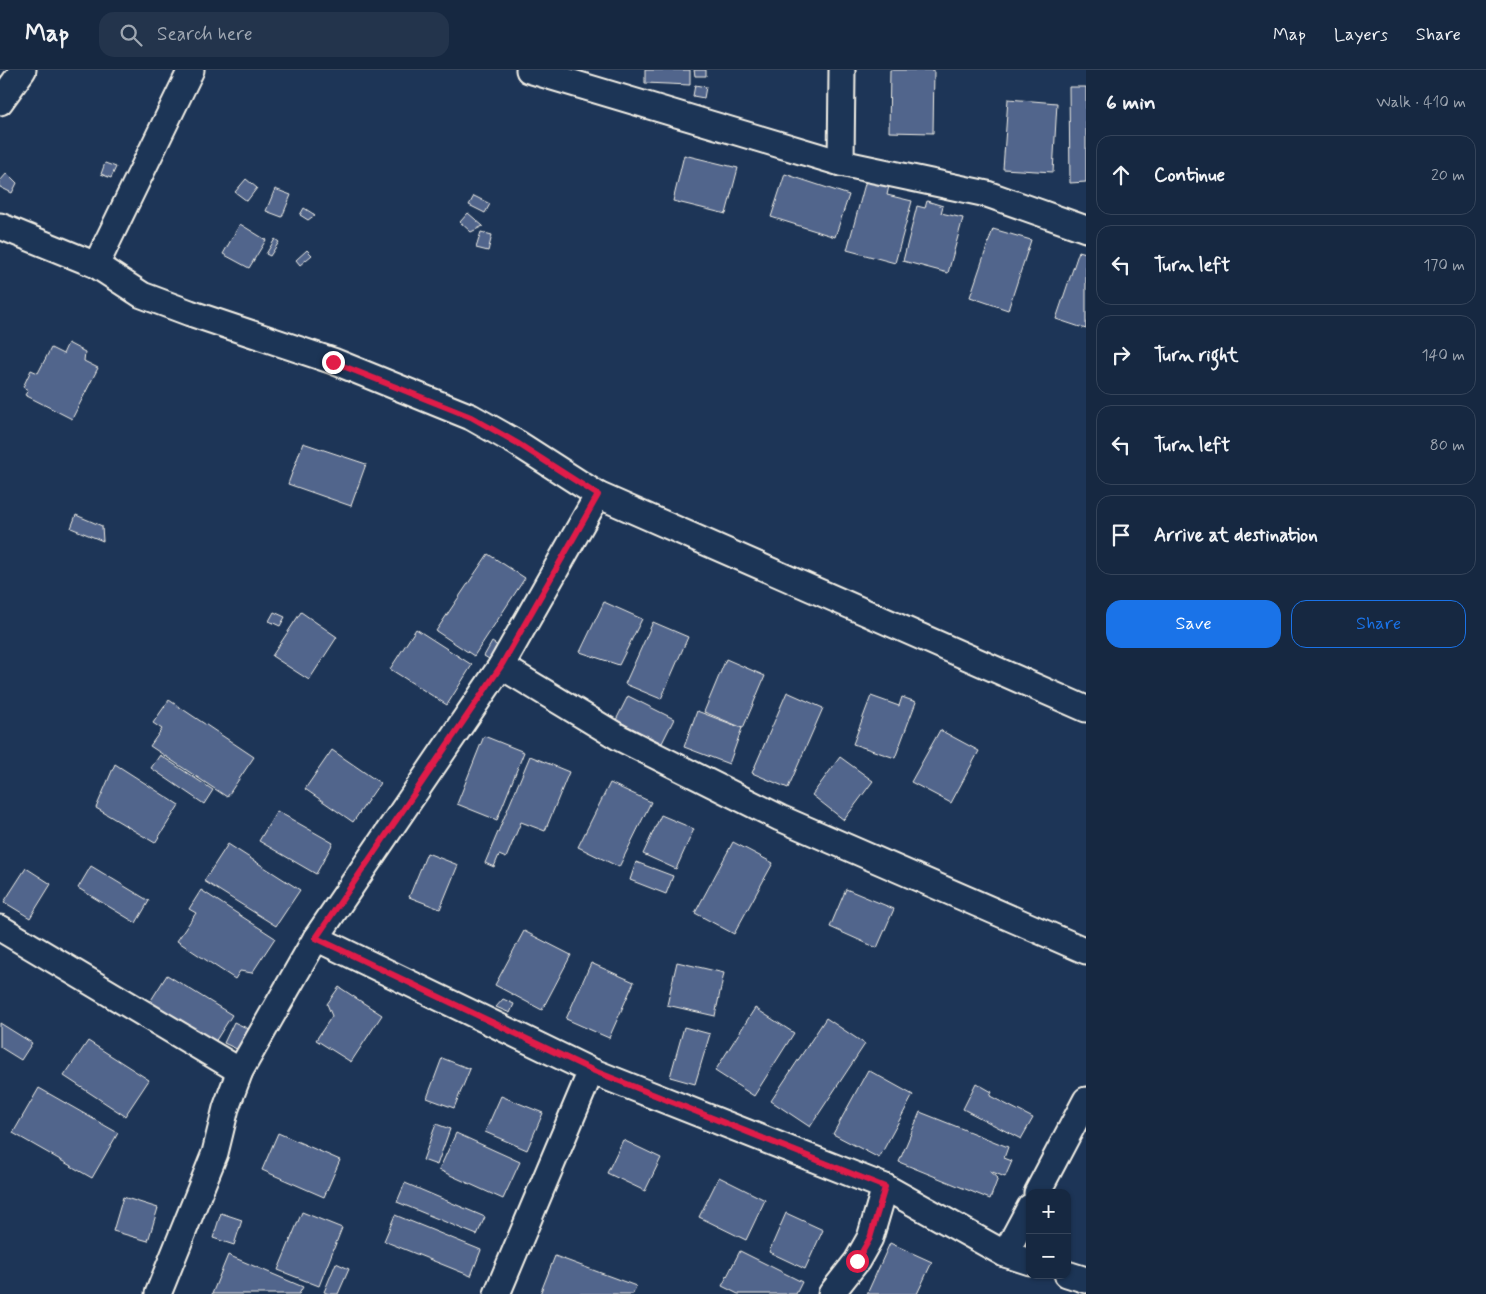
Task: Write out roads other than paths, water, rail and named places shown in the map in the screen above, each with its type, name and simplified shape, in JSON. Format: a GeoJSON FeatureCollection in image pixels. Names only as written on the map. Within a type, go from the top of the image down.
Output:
{"type":"FeatureCollection","features":[{"type":"Feature","properties":{"kind":"street"},"geometry":{"type":"LineString","coordinates":[[0,102],[23,70]]}},
{"type":"Feature","properties":{"kind":"street"},"geometry":{"type":"LineString","coordinates":[[96,265],[191,70]]}},
{"type":"Feature","properties":{"kind":"street"},"geometry":{"type":"LineString","coordinates":[[529,70],[841,162],[987,194],[1086,229]]}},
{"type":"Feature","properties":{"kind":"street"},"geometry":{"type":"LineString","coordinates":[[841,162],[842,70]]}},
{"type":"Feature","properties":{"kind":"street"},"geometry":{"type":"LineString","coordinates":[[0,226],[96,265],[142,295],[190,314],[333,362],[471,417],[517,443],[598,495],[1086,709]]}},
{"type":"Feature","properties":{"kind":"street"},"geometry":{"type":"LineString","coordinates":[[158,1294],[215,1153],[226,1108],[240,1071],[316,938],[501,666],[598,495]]}},
{"type":"Feature","properties":{"kind":"street"},"geometry":{"type":"LineString","coordinates":[[501,666],[620,738],[780,818],[1086,951]]}},
{"type":"Feature","properties":{"kind":"street"},"geometry":{"type":"LineString","coordinates":[[0,928],[240,1071]]}},
{"type":"Feature","properties":{"kind":"street"},"geometry":{"type":"LineString","coordinates":[[316,938],[592,1070],[885,1187],[1005,1254],[1026,1261]]}},
{"type":"Feature","properties":{"kind":"street"},"geometry":{"type":"LineString","coordinates":[[497,1294],[592,1070]]}},
{"type":"Feature","properties":{"kind":"street"},"geometry":{"type":"LineString","coordinates":[[1040,1189],[1086,1100]]}},
{"type":"Feature","properties":{"kind":"street"},"geometry":{"type":"LineString","coordinates":[[831,1294],[857,1261],[870,1238],[885,1187]]}},
{"type":"Feature","properties":{"kind":"street"},"geometry":{"type":"LineString","coordinates":[[1005,1254],[1026,1215]]}},
{"type":"Feature","properties":{"kind":"street"},"geometry":{"type":"LineString","coordinates":[[1071,1275],[1086,1280]]}}]}
